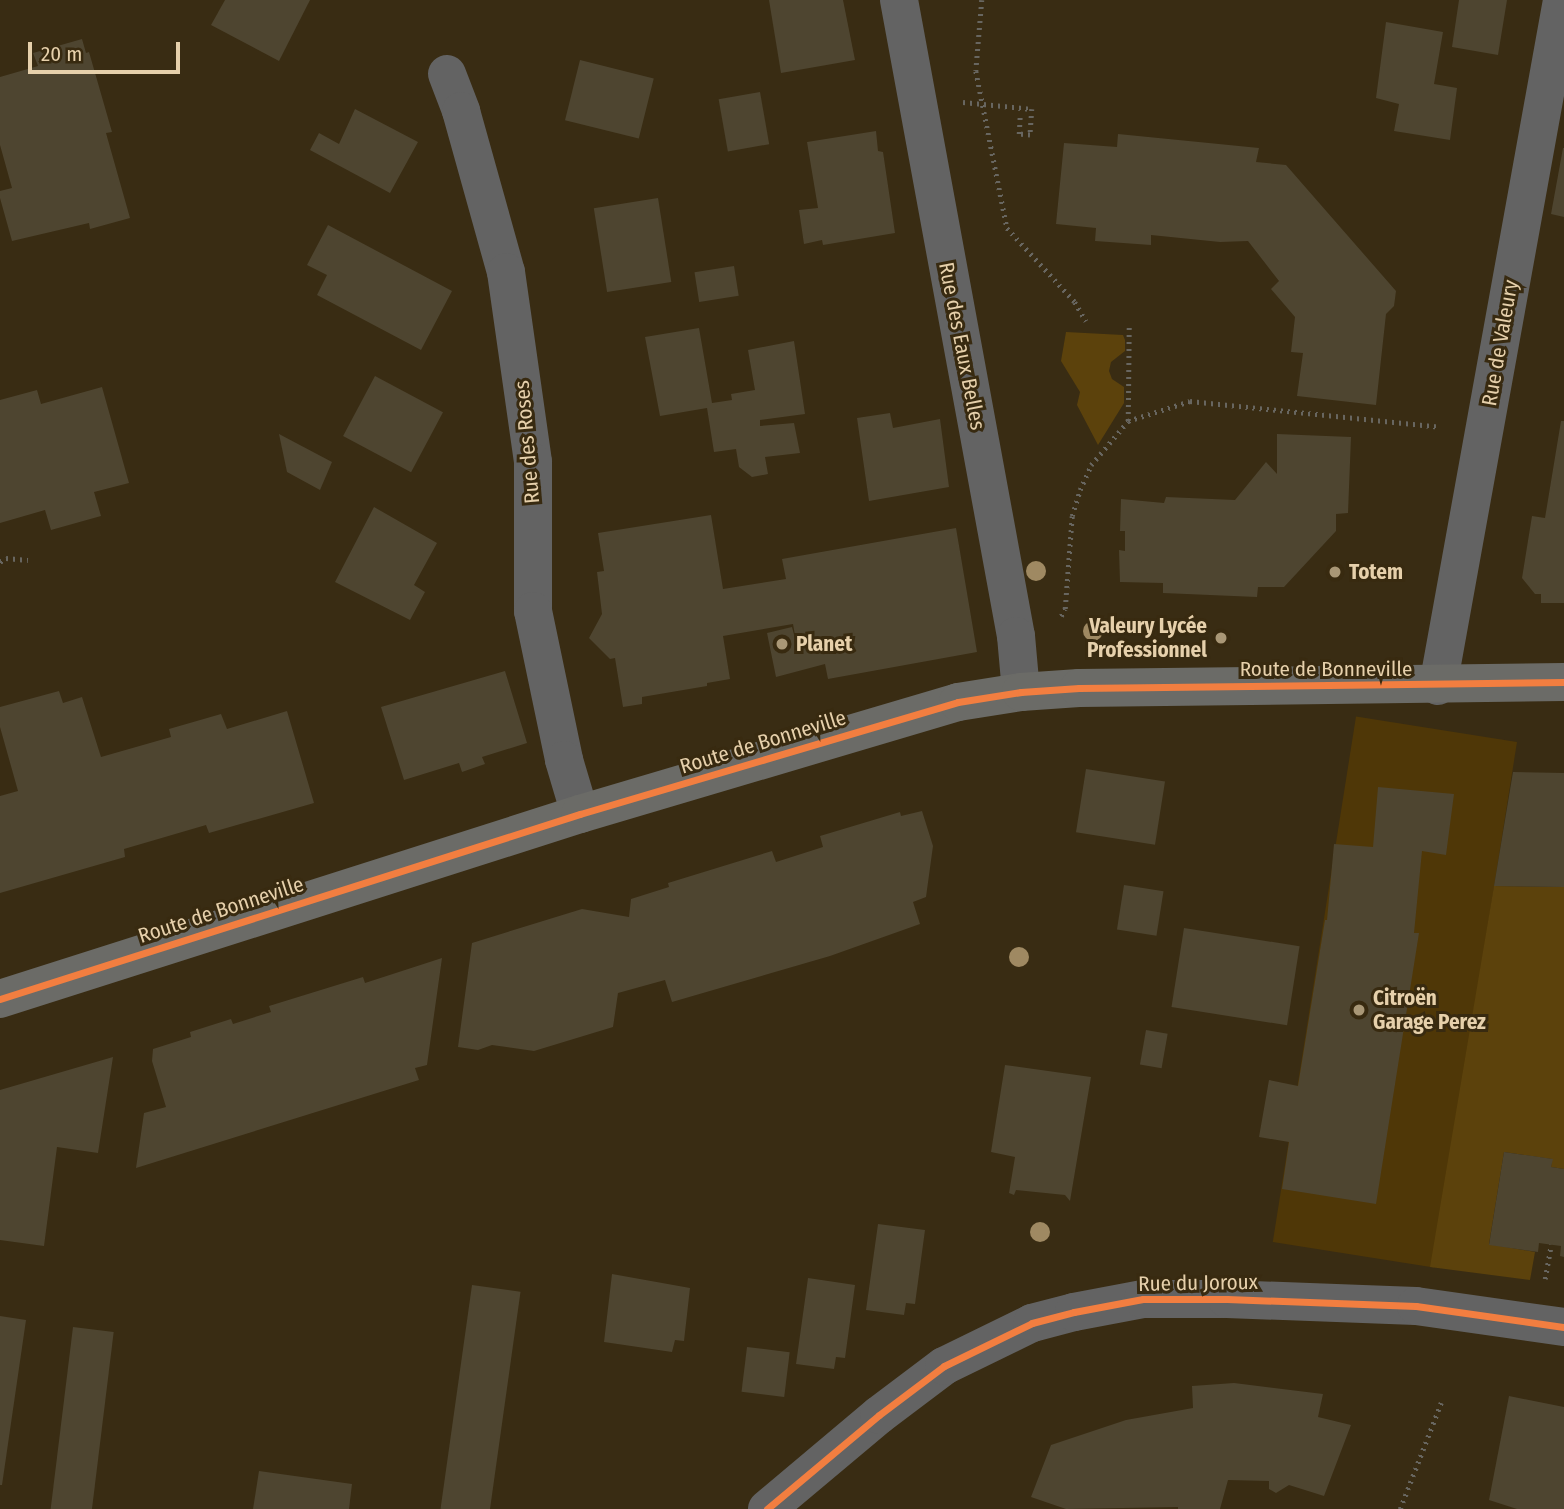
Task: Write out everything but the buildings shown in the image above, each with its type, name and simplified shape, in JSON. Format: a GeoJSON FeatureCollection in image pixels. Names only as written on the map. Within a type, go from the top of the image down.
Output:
{"type":"FeatureCollection","features":[{"type":"Feature","properties":{"kind":"main road","name":"Route de Bonneville"},"geometry":{"type":"LineString","coordinates":[[0,999],[580,814],[958,702],[1021,692],[1079,688],[1438,686],[1564,682]]}},
{"type":"Feature","properties":{"kind":"street","name":"Rue des Eaux Belles"},"geometry":{"type":"LineString","coordinates":[[899,0],[1016,636],[1021,692]]}},
{"type":"Feature","properties":{"kind":"street","name":"Rue de Valeury"},"geometry":{"type":"LineString","coordinates":[[1438,686],[1562,0]]}},
{"type":"Feature","properties":{"kind":"street","name":"Rue des Roses"},"geometry":{"type":"LineString","coordinates":[[447,74],[461,111],[508,283],[533,462],[533,611],[564,760],[580,814]]}},
{"type":"Feature","properties":{"kind":"street","name":"Rue du Joroux"},"geometry":{"type":"LineString","coordinates":[[767,1509],[879,1415],[944,1366],[1032,1323],[1074,1312],[1143,1299],[1227,1298],[1416,1306],[1564,1327]]}},
{"type":"Feature","properties":{"kind":"path"},"geometry":{"type":"LineString","coordinates":[[982,0],[976,71],[1007,228],[1075,302],[1086,321]]}},
{"type":"Feature","properties":{"kind":"path"},"geometry":{"type":"LineString","coordinates":[[917,98],[1032,109],[1030,135],[1019,134],[1020,115]]}},
{"type":"Feature","properties":{"kind":"path"},"geometry":{"type":"LineString","coordinates":[[1128,421],[1129,325]]}},
{"type":"Feature","properties":{"kind":"path"},"geometry":{"type":"LineString","coordinates":[[1016,636],[1052,631],[1065,609],[1072,516],[1080,490],[1091,465],[1128,421],[1190,401],[1484,432]]}},
{"type":"Feature","properties":{"kind":"path"},"geometry":{"type":"LineString","coordinates":[[0,562],[6,558],[29,560]]}},
{"type":"Feature","properties":{"kind":"path"},"geometry":{"type":"LineString","coordinates":[[1400,1509],[1441,1403]]}},
{"type":"Feature","properties":{"kind":"shaded area"},"geometry":{"type":"Polygon","coordinates":[[[1066,332],[1123,335],[1125,340],[1125,351],[1111,362],[1109,371],[1112,379],[1124,387],[1124,403],[1098,445],[1077,405],[1080,392],[1061,361],[1066,332]]]}},
{"type":"Feature","properties":{"kind":"shaded area"},"geometry":{"type":"Polygon","coordinates":[[[1356,717],[1517,742],[1434,1267],[1273,1242],[1356,717]]]}},
{"type":"Feature","properties":{"kind":"shaded area"},"geometry":{"type":"Polygon","coordinates":[[[1494,886],[1564,887],[1564,1169],[1551,1167],[1552,1159],[1504,1152],[1489,1244],[1535,1252],[1530,1280],[1430,1267],[1494,886]]]}},
{"type":"Feature","properties":{"kind":"cycle path"},"geometry":{"type":"LineString","coordinates":[[0,999],[580,814],[958,702],[1021,692],[1079,688],[1564,682]]}},
{"type":"Feature","properties":{"kind":"cycle path"},"geometry":{"type":"LineString","coordinates":[[767,1509],[879,1415],[944,1366],[1032,1323],[1074,1312],[1143,1299],[1227,1299],[1416,1306],[1564,1327]]}},
{"type":"Feature","properties":{"kind":"place","name":"Totem"},"geometry":{"type":"Point","coordinates":[1335,572]}},
{"type":"Feature","properties":{"kind":"place","name":"Valeury Lycée Professionnel"},"geometry":{"type":"Point","coordinates":[1221,638]}},
{"type":"Feature","properties":{"kind":"place","name":"Planet"},"geometry":{"type":"Point","coordinates":[782,644]}},
{"type":"Feature","properties":{"kind":"place","name":"Citroën Garage Perez"},"geometry":{"type":"Point","coordinates":[1359,1010]}}]}
